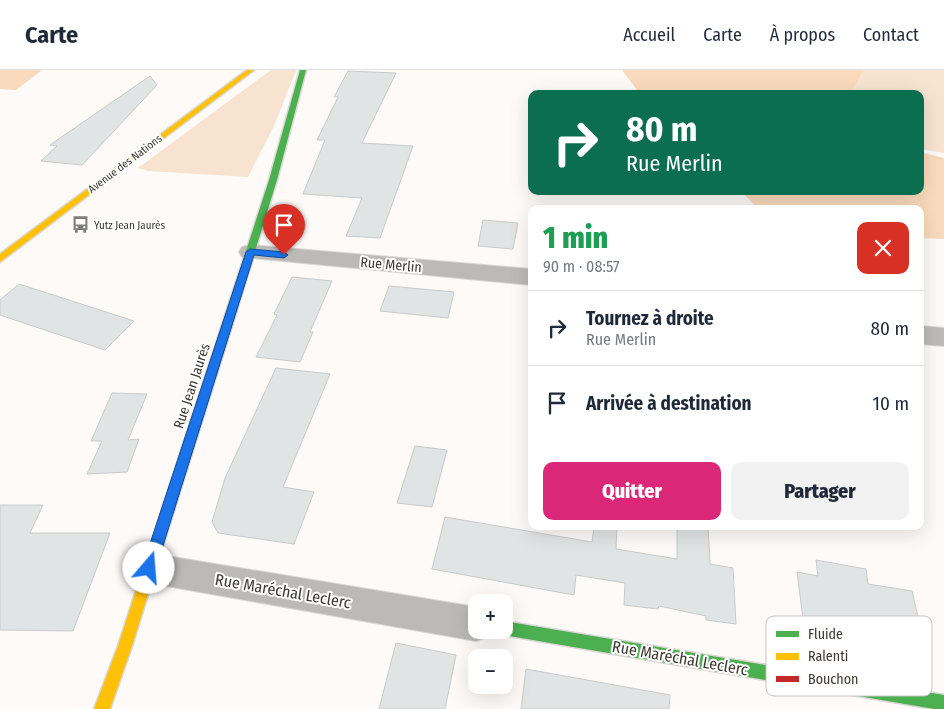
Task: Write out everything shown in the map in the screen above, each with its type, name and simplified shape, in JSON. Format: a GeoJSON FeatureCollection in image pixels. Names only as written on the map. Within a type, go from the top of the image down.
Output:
{"type":"FeatureCollection","features":[{"type":"Feature","properties":{"kind":"street","name":"Avenue des Nations"},"geometry":{"type":"LineString","coordinates":[[0,259],[251,70]]}},
{"type":"Feature","properties":{"kind":"street","name":"Rue Jean Jaurès"},"geometry":{"type":"LineString","coordinates":[[102,709],[125,646],[273,180],[303,70]]}},
{"type":"Feature","properties":{"kind":"street","name":"Rue Merlin"},"geometry":{"type":"LineString","coordinates":[[250,252],[528,277]]}},
{"type":"Feature","properties":{"kind":"street"},"geometry":{"type":"LineString","coordinates":[[924,335],[944,337]]}},
{"type":"Feature","properties":{"kind":"street","name":"Rue Maréchal Leclerc"},"geometry":{"type":"LineString","coordinates":[[149,568],[468,623]]}},
{"type":"Feature","properties":{"kind":"street","name":"Rue Maréchal Leclerc"},"geometry":{"type":"LineString","coordinates":[[513,630],[766,673]]}},
{"type":"Feature","properties":{"kind":"street","name":"Rue Maréchal Leclerc"},"geometry":{"type":"LineString","coordinates":[[903,696],[944,703]]}},
{"type":"Feature","properties":{"kind":"shaded area"},"geometry":{"type":"Polygon","coordinates":[[[0,70],[42,70],[16,90],[0,89],[0,70]]]}},
{"type":"Feature","properties":{"kind":"shaded area"},"geometry":{"type":"Polygon","coordinates":[[[271,70],[296,70],[274,126],[248,177],[148,171],[138,168],[271,70]]]}},
{"type":"Feature","properties":{"kind":"shaded area"},"geometry":{"type":"Polygon","coordinates":[[[622,70],[863,70],[851,90],[637,90],[622,70]]]}},
{"type":"Feature","properties":{"kind":"shaded area"},"geometry":{"type":"Polygon","coordinates":[[[829,70],[944,70],[944,153],[924,150],[924,90],[806,90],[829,70]]]}},
{"type":"Feature","properties":{"kind":"shaded area"},"geometry":{"type":"Polygon","coordinates":[[[924,153],[944,158],[944,239],[924,238],[924,205],[754,205],[745,195],[924,195],[924,153]]]}},
{"type":"Feature","properties":{"kind":"building"},"geometry":{"type":"Polygon","coordinates":[[[348,71],[396,73],[362,143],[413,146],[380,238],[346,236],[362,198],[303,194],[325,140],[317,140],[338,97],[334,97],[348,71]]]}},
{"type":"Feature","properties":{"kind":"building"},"geometry":{"type":"Polygon","coordinates":[[[150,76],[157,85],[82,165],[41,161],[57,146],[50,145],[150,76]]]}},
{"type":"Feature","properties":{"kind":"building"},"geometry":{"type":"Polygon","coordinates":[[[483,220],[518,223],[513,249],[478,246],[483,220]]]}},
{"type":"Feature","properties":{"kind":"building"},"geometry":{"type":"Polygon","coordinates":[[[292,277],[332,281],[310,332],[313,332],[300,362],[256,357],[277,315],[274,314],[292,277]]]}},
{"type":"Feature","properties":{"kind":"building"},"geometry":{"type":"Polygon","coordinates":[[[19,284],[134,321],[105,350],[0,315],[0,300],[19,284]]]}},
{"type":"Feature","properties":{"kind":"building"},"geometry":{"type":"Polygon","coordinates":[[[389,286],[454,292],[448,318],[380,311],[389,286]]]}},
{"type":"Feature","properties":{"kind":"building"},"geometry":{"type":"Polygon","coordinates":[[[276,368],[330,374],[283,487],[314,492],[294,544],[218,533],[212,522],[225,478],[276,368]]]}},
{"type":"Feature","properties":{"kind":"building"},"geometry":{"type":"Polygon","coordinates":[[[112,393],[147,394],[128,440],[139,439],[127,472],[87,474],[102,441],[91,441],[112,393]]]}},
{"type":"Feature","properties":{"kind":"building"},"geometry":{"type":"Polygon","coordinates":[[[415,446],[447,450],[432,507],[397,503],[415,446]]]}},
{"type":"Feature","properties":{"kind":"building"},"geometry":{"type":"Polygon","coordinates":[[[0,505],[43,505],[30,533],[110,533],[73,631],[0,630],[0,505]]]}},
{"type":"Feature","properties":{"kind":"building"},"geometry":{"type":"Polygon","coordinates":[[[445,517],[592,542],[594,530],[617,530],[616,549],[677,559],[677,530],[708,530],[710,564],[733,568],[736,624],[706,620],[706,616],[659,606],[658,609],[624,605],[625,583],[576,575],[574,595],[432,569],[445,517]]]}},
{"type":"Feature","properties":{"kind":"building"},"geometry":{"type":"Polygon","coordinates":[[[816,560],[866,569],[868,584],[912,591],[918,616],[803,616],[797,572],[818,576],[816,560]]]}},
{"type":"Feature","properties":{"kind":"building"},"geometry":{"type":"Polygon","coordinates":[[[396,643],[456,655],[445,709],[379,709],[396,643]]]}},
{"type":"Feature","properties":{"kind":"building"},"geometry":{"type":"Polygon","coordinates":[[[526,669],[670,695],[669,709],[521,709],[526,669]]]}},
{"type":"Feature","properties":{"kind":"traffic: fast"},"geometry":{"type":"LineString","coordinates":[[230,316],[273,180],[303,70]]}},
{"type":"Feature","properties":{"kind":"traffic: fast"},"geometry":{"type":"LineString","coordinates":[[513,630],[766,673]]}},
{"type":"Feature","properties":{"kind":"traffic: fast"},"geometry":{"type":"LineString","coordinates":[[903,696],[944,703]]}},
{"type":"Feature","properties":{"kind":"traffic: slow"},"geometry":{"type":"LineString","coordinates":[[0,259],[251,70]]}},
{"type":"Feature","properties":{"kind":"traffic: slow"},"geometry":{"type":"LineString","coordinates":[[102,709],[125,646],[169,507]]}},
{"type":"Feature","properties":{"kind":"traffic: jam"},"geometry":{"type":"LineString","coordinates":[[169,507],[230,316]]}},
{"type":"Feature","properties":{"kind":"place","name":"Yutz Jean Jaurès"},"geometry":{"type":"Point","coordinates":[80,225]}},
{"type":"Feature","properties":{"kind":"route"},"geometry":{"type":"LineString","coordinates":[[149,568],[250,252],[284,255]]}}]}
